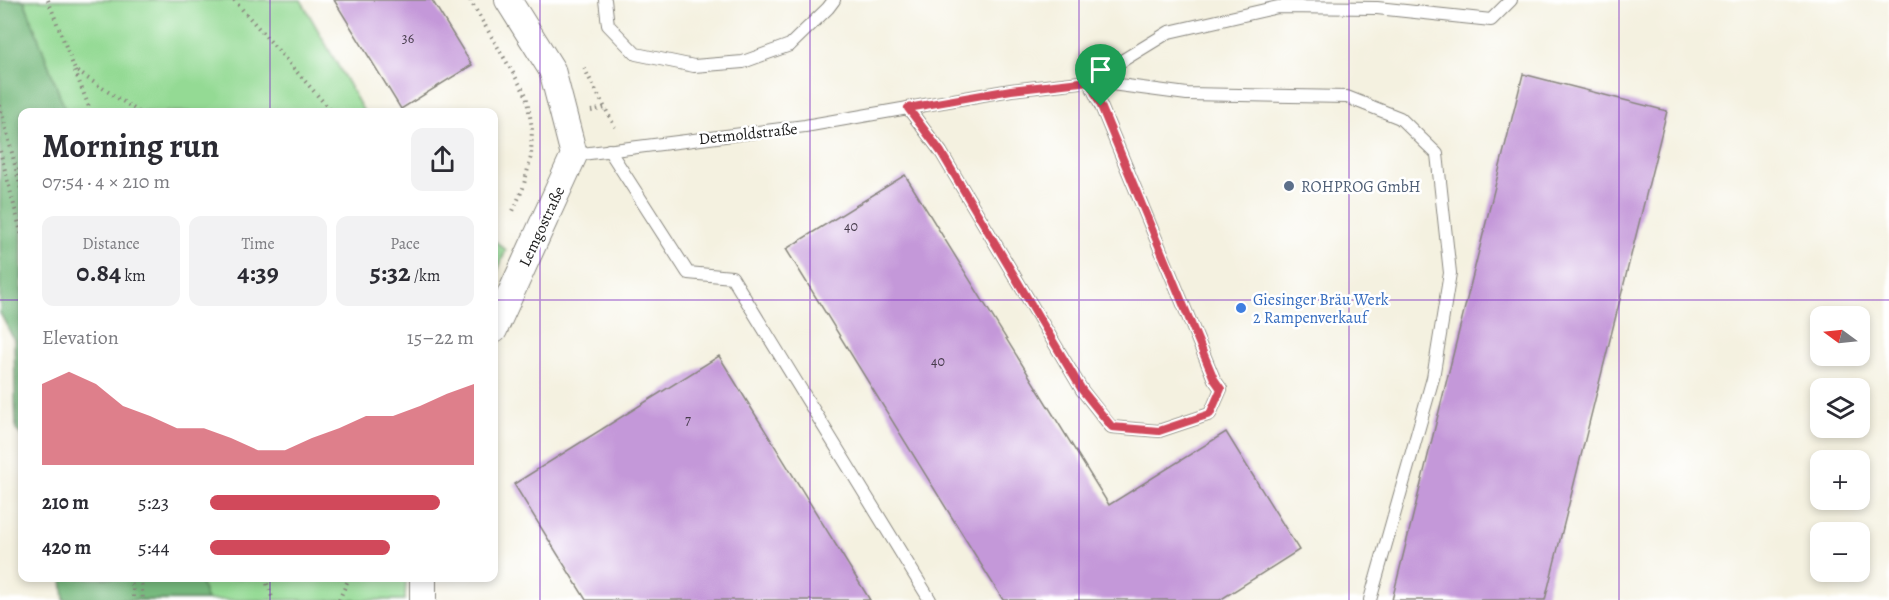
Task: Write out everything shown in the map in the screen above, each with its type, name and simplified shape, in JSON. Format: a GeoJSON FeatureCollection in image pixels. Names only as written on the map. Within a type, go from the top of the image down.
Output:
{"type":"FeatureCollection","features":[{"type":"Feature","properties":{"kind":"street"},"geometry":{"type":"LineString","coordinates":[[508,0],[552,70],[574,154]]}},
{"type":"Feature","properties":{"kind":"street","name":"Lemgostraße"},"geometry":{"type":"LineString","coordinates":[[498,321],[574,154]]}},
{"type":"Feature","properties":{"kind":"street"},"geometry":{"type":"LineString","coordinates":[[423,582],[423,600]]}},
{"type":"Feature","properties":{"kind":"lane"},"geometry":{"type":"LineString","coordinates":[[605,0],[608,25],[636,54],[694,66],[743,62],[790,45],[834,0]]}},
{"type":"Feature","properties":{"kind":"lane"},"geometry":{"type":"LineString","coordinates":[[1089,81],[1169,32],[1280,3],[1377,8],[1491,20],[1511,0]]}},
{"type":"Feature","properties":{"kind":"lane","name":"Detmoldstraße"},"geometry":{"type":"LineString","coordinates":[[574,154],[805,126],[1011,90],[1089,81]]}},
{"type":"Feature","properties":{"kind":"lane"},"geometry":{"type":"LineString","coordinates":[[908,108],[941,152],[1082,390],[1112,427],[1159,431],[1210,414],[1221,389],[1214,379],[1089,81]]}},
{"type":"Feature","properties":{"kind":"lane"},"geometry":{"type":"LineString","coordinates":[[1089,81],[1187,94],[1347,97],[1400,118],[1437,154],[1450,273],[1433,378],[1370,600]]}},
{"type":"Feature","properties":{"kind":"lane"},"geometry":{"type":"LineString","coordinates":[[609,150],[688,273],[732,277],[930,600]]}},
{"type":"Feature","properties":{"kind":"path"},"geometry":{"type":"LineString","coordinates":[[48,0],[89,108]]}},
{"type":"Feature","properties":{"kind":"path"},"geometry":{"type":"LineString","coordinates":[[234,0],[328,108]]}},
{"type":"Feature","properties":{"kind":"path"},"geometry":{"type":"LineString","coordinates":[[470,0],[526,95],[530,116],[531,157],[523,188],[510,218]]}},
{"type":"Feature","properties":{"kind":"path"},"geometry":{"type":"LineString","coordinates":[[75,70],[133,108]]}},
{"type":"Feature","properties":{"kind":"path"},"geometry":{"type":"LineString","coordinates":[[0,105],[18,177]]}},
{"type":"Feature","properties":{"kind":"path"},"geometry":{"type":"LineString","coordinates":[[0,151],[18,221]]}},
{"type":"Feature","properties":{"kind":"path"},"geometry":{"type":"LineString","coordinates":[[131,582],[133,600]]}},
{"type":"Feature","properties":{"kind":"path"},"geometry":{"type":"LineString","coordinates":[[141,582],[142,600]]}},
{"type":"Feature","properties":{"kind":"path"},"geometry":{"type":"LineString","coordinates":[[266,582],[273,600]]}},
{"type":"Feature","properties":{"kind":"path"},"geometry":{"type":"LineString","coordinates":[[339,600],[347,582]]}},
{"type":"Feature","properties":{"kind":"green space"},"geometry":{"type":"Polygon","coordinates":[[[0,0],[301,0],[362,108],[21,108],[0,0]]]}},
{"type":"Feature","properties":{"kind":"green space"},"geometry":{"type":"Polygon","coordinates":[[[0,0],[24,0],[64,108],[18,108],[18,432],[16,430],[14,340],[0,313],[0,0]]]}},
{"type":"Feature","properties":{"kind":"green space"},"geometry":{"type":"Polygon","coordinates":[[[498,243],[506,250],[498,269],[498,243]]]}},
{"type":"Feature","properties":{"kind":"green space"},"geometry":{"type":"Polygon","coordinates":[[[62,582],[200,582],[207,600],[64,600],[62,582]]]}},
{"type":"Feature","properties":{"kind":"green space"},"geometry":{"type":"Polygon","coordinates":[[[109,582],[406,582],[405,600],[115,600],[109,582]]]}},
{"type":"Feature","properties":{"kind":"building"},"geometry":{"type":"Polygon","coordinates":[[[334,0],[432,0],[472,65],[400,108],[334,0]]]}},
{"type":"Feature","properties":{"kind":"building"},"geometry":{"type":"Polygon","coordinates":[[[1523,74],[1667,111],[1545,600],[1392,600],[1523,74]]]}},
{"type":"Feature","properties":{"kind":"building"},"geometry":{"type":"Polygon","coordinates":[[[905,175],[1109,505],[1226,432],[1299,550],[1220,600],[1003,600],[786,249],[905,175]]]}},
{"type":"Feature","properties":{"kind":"building"},"geometry":{"type":"Polygon","coordinates":[[[719,356],[870,600],[586,600],[514,484],[719,356]]]}},
{"type":"Feature","properties":{"kind":"place","name":"ROHPROG GmbH"},"geometry":{"type":"Point","coordinates":[1289,186]}},
{"type":"Feature","properties":{"kind":"place","name":"Giesinger Bräu Werk 2 Rampenverkauf"},"geometry":{"type":"Point","coordinates":[1241,308]}},
{"type":"Feature","properties":{"kind":"route"},"geometry":{"type":"LineString","coordinates":[[1089,81],[1101,106],[1214,379],[1221,389],[1210,414],[1159,431],[1112,427],[1082,390],[941,152],[908,108],[1011,90],[1089,81]]}}]}
